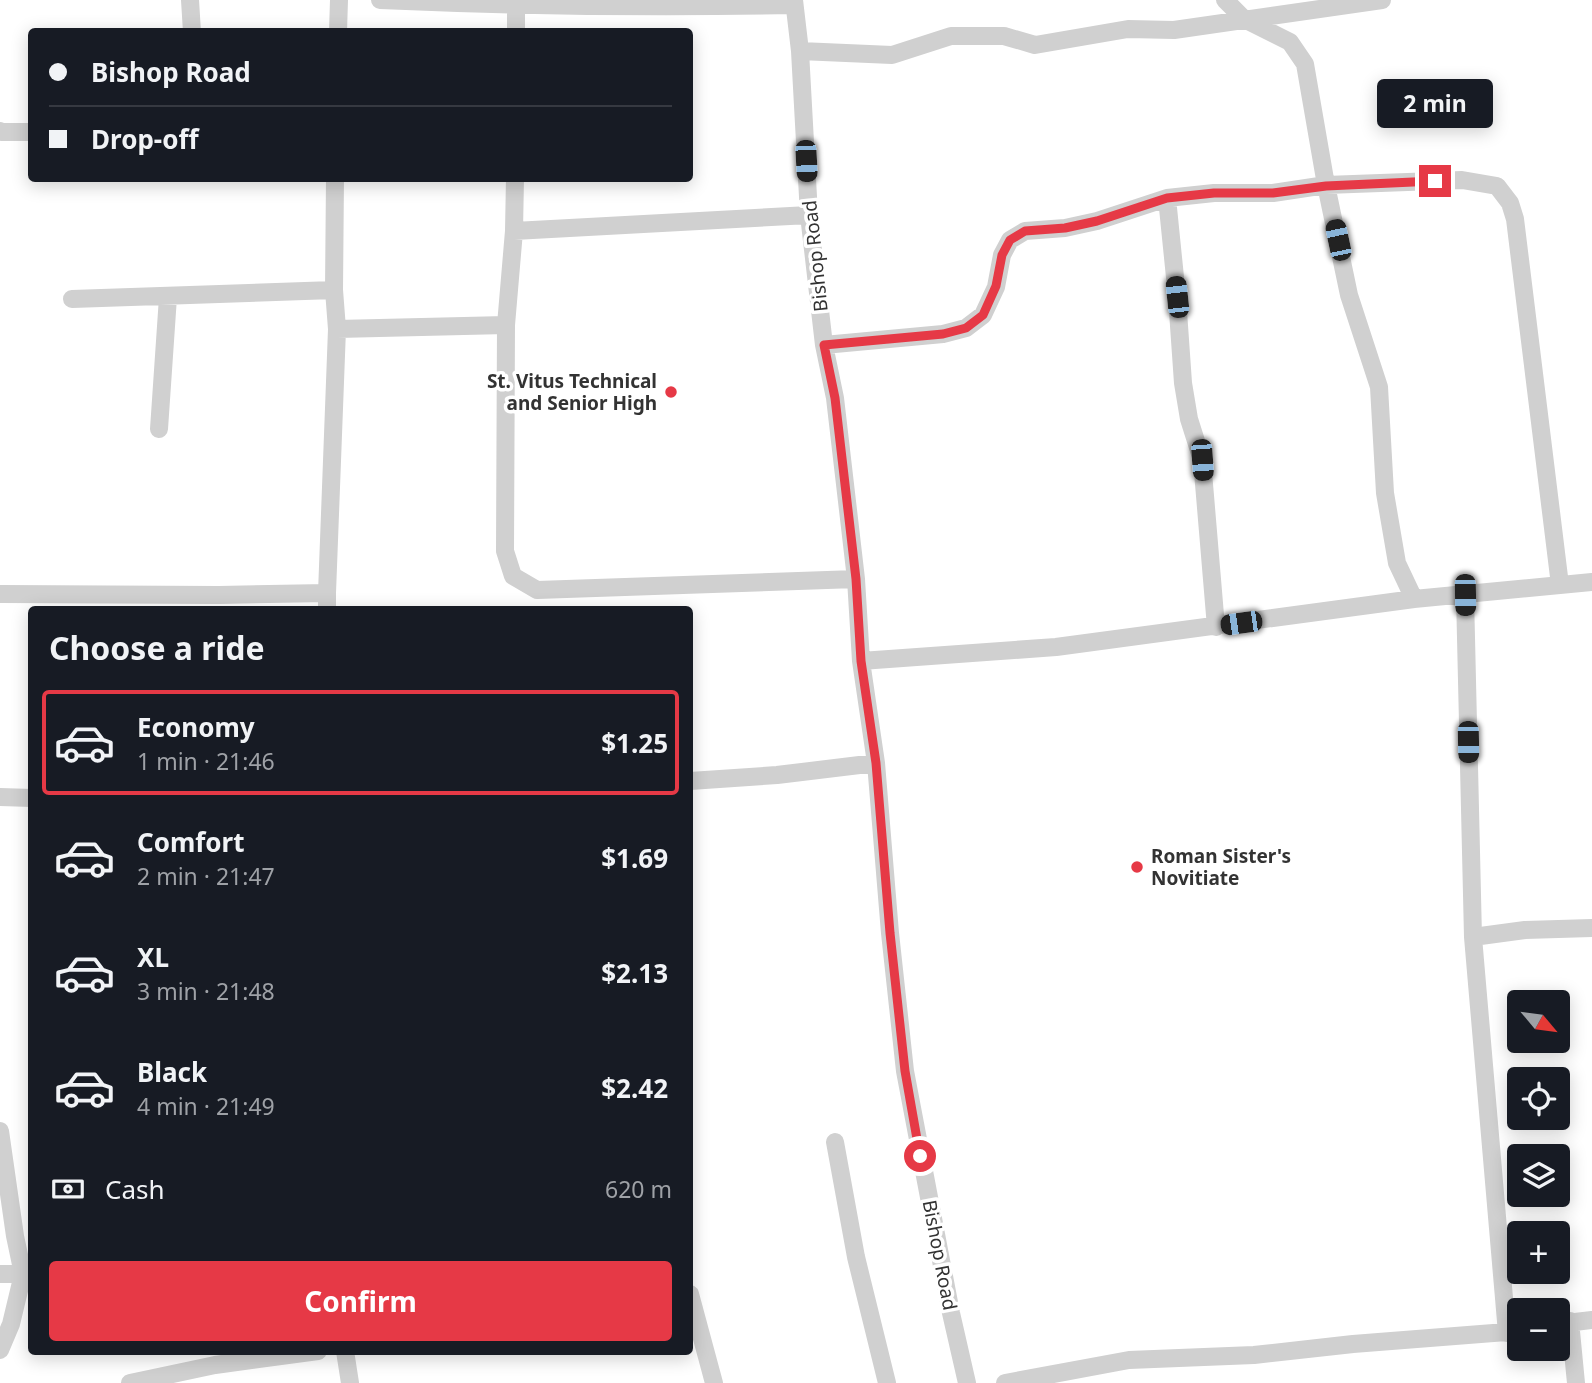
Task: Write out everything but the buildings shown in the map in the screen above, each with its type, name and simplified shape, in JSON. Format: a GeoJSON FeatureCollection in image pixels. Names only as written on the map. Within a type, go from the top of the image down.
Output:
{"type":"FeatureCollection","features":[{"type":"Feature","properties":{"kind":"street"},"geometry":{"type":"LineString","coordinates":[[190,0],[192,28]]}},
{"type":"Feature","properties":{"kind":"street"},"geometry":{"type":"LineString","coordinates":[[338,28],[339,0]]}},
{"type":"Feature","properties":{"kind":"street"},"geometry":{"type":"LineString","coordinates":[[380,0],[516,6],[731,6],[794,2]]}},
{"type":"Feature","properties":{"kind":"street"},"geometry":{"type":"LineString","coordinates":[[1225,0],[1244,19],[1290,42],[1305,64],[1326,186],[1349,295],[1379,387],[1387,505],[1397,563],[1414,599]]}},
{"type":"Feature","properties":{"kind":"street"},"geometry":{"type":"LineString","coordinates":[[800,51],[892,55],[951,36],[1004,36],[1035,45],[1128,29],[1174,30],[1382,0]]}},
{"type":"Feature","properties":{"kind":"street","name":"Bishop Road"},"geometry":{"type":"LineString","coordinates":[[794,2],[800,51],[809,215],[824,345],[835,398],[856,579],[861,661],[876,763],[905,1071],[948,1300],[968,1383]]}},
{"type":"Feature","properties":{"kind":"street"},"geometry":{"type":"LineString","coordinates":[[516,6],[516,28]]}},
{"type":"Feature","properties":{"kind":"street"},"geometry":{"type":"LineString","coordinates":[[0,131],[28,132]]}},
{"type":"Feature","properties":{"kind":"street"},"geometry":{"type":"LineString","coordinates":[[824,345],[943,334],[966,328],[983,315],[996,286],[1002,255],[1010,240],[1025,231],[1065,228],[1097,221],[1167,198],[1214,193],[1273,193],[1326,186],[1462,180],[1497,186],[1510,202],[1514,219],[1560,584]]}},
{"type":"Feature","properties":{"kind":"street"},"geometry":{"type":"LineString","coordinates":[[0,594],[219,595],[327,601],[337,329],[334,290],[335,182]]}},
{"type":"Feature","properties":{"kind":"street"},"geometry":{"type":"LineString","coordinates":[[515,182],[514,231],[506,325],[505,551],[513,576],[537,590],[856,579]]}},
{"type":"Feature","properties":{"kind":"street"},"geometry":{"type":"LineString","coordinates":[[1167,198],[1183,383],[1189,419],[1202,460],[1216,627]]}},
{"type":"Feature","properties":{"kind":"street"},"geometry":{"type":"LineString","coordinates":[[514,231],[809,215]]}},
{"type":"Feature","properties":{"kind":"street"},"geometry":{"type":"LineString","coordinates":[[72,299],[334,290]]}},
{"type":"Feature","properties":{"kind":"street"},"geometry":{"type":"LineString","coordinates":[[159,429],[167,297]]}},
{"type":"Feature","properties":{"kind":"street"},"geometry":{"type":"LineString","coordinates":[[337,329],[506,325]]}},
{"type":"Feature","properties":{"kind":"street"},"geometry":{"type":"LineString","coordinates":[[861,661],[1056,647],[1414,599],[1592,582]]}},
{"type":"Feature","properties":{"kind":"street"},"geometry":{"type":"LineString","coordinates":[[1465,595],[1473,937],[1510,1298]]}},
{"type":"Feature","properties":{"kind":"street"},"geometry":{"type":"LineString","coordinates":[[693,782],[876,763]]}},
{"type":"Feature","properties":{"kind":"street"},"geometry":{"type":"LineString","coordinates":[[0,797],[28,798]]}},
{"type":"Feature","properties":{"kind":"street"},"geometry":{"type":"LineString","coordinates":[[1473,937],[1525,930],[1592,928]]}},
{"type":"Feature","properties":{"kind":"street"},"geometry":{"type":"LineString","coordinates":[[0,1131],[23,1274],[11,1324],[0,1350]]}},
{"type":"Feature","properties":{"kind":"street"},"geometry":{"type":"LineString","coordinates":[[835,1142],[856,1257],[887,1383]]}},
{"type":"Feature","properties":{"kind":"street"},"geometry":{"type":"LineString","coordinates":[[15,1236],[28,1226]]}},
{"type":"Feature","properties":{"kind":"street"},"geometry":{"type":"LineString","coordinates":[[0,1274],[23,1274]]}},
{"type":"Feature","properties":{"kind":"street"},"geometry":{"type":"LineString","coordinates":[[693,1305],[714,1383]]}},
{"type":"Feature","properties":{"kind":"street"},"geometry":{"type":"LineString","coordinates":[[1570,1322],[1592,1320]]}},
{"type":"Feature","properties":{"kind":"street"},"geometry":{"type":"LineString","coordinates":[[1005,1383],[1129,1360],[1254,1355],[1353,1344],[1507,1332]]}},
{"type":"Feature","properties":{"kind":"street"},"geometry":{"type":"LineString","coordinates":[[1570,1353],[1576,1383]]}},
{"type":"Feature","properties":{"kind":"street"},"geometry":{"type":"LineString","coordinates":[[130,1383],[215,1365],[289,1355]]}},
{"type":"Feature","properties":{"kind":"street"},"geometry":{"type":"LineString","coordinates":[[346,1355],[351,1383]]}},
{"type":"Feature","properties":{"kind":"place","name":"St. Vitus Technical and Senior High"},"geometry":{"type":"Point","coordinates":[671,392]}},
{"type":"Feature","properties":{"kind":"place","name":"Roman Sister's Novitiate"},"geometry":{"type":"Point","coordinates":[1137,867]}},
{"type":"Feature","properties":{"kind":"route"},"geometry":{"type":"LineString","coordinates":[[920,1156],[905,1071],[876,763],[861,661],[856,579],[835,398],[824,345],[943,334],[966,328],[983,315],[996,286],[1002,255],[1010,240],[1025,231],[1065,228],[1097,221],[1167,198],[1435,181]]}}]}
